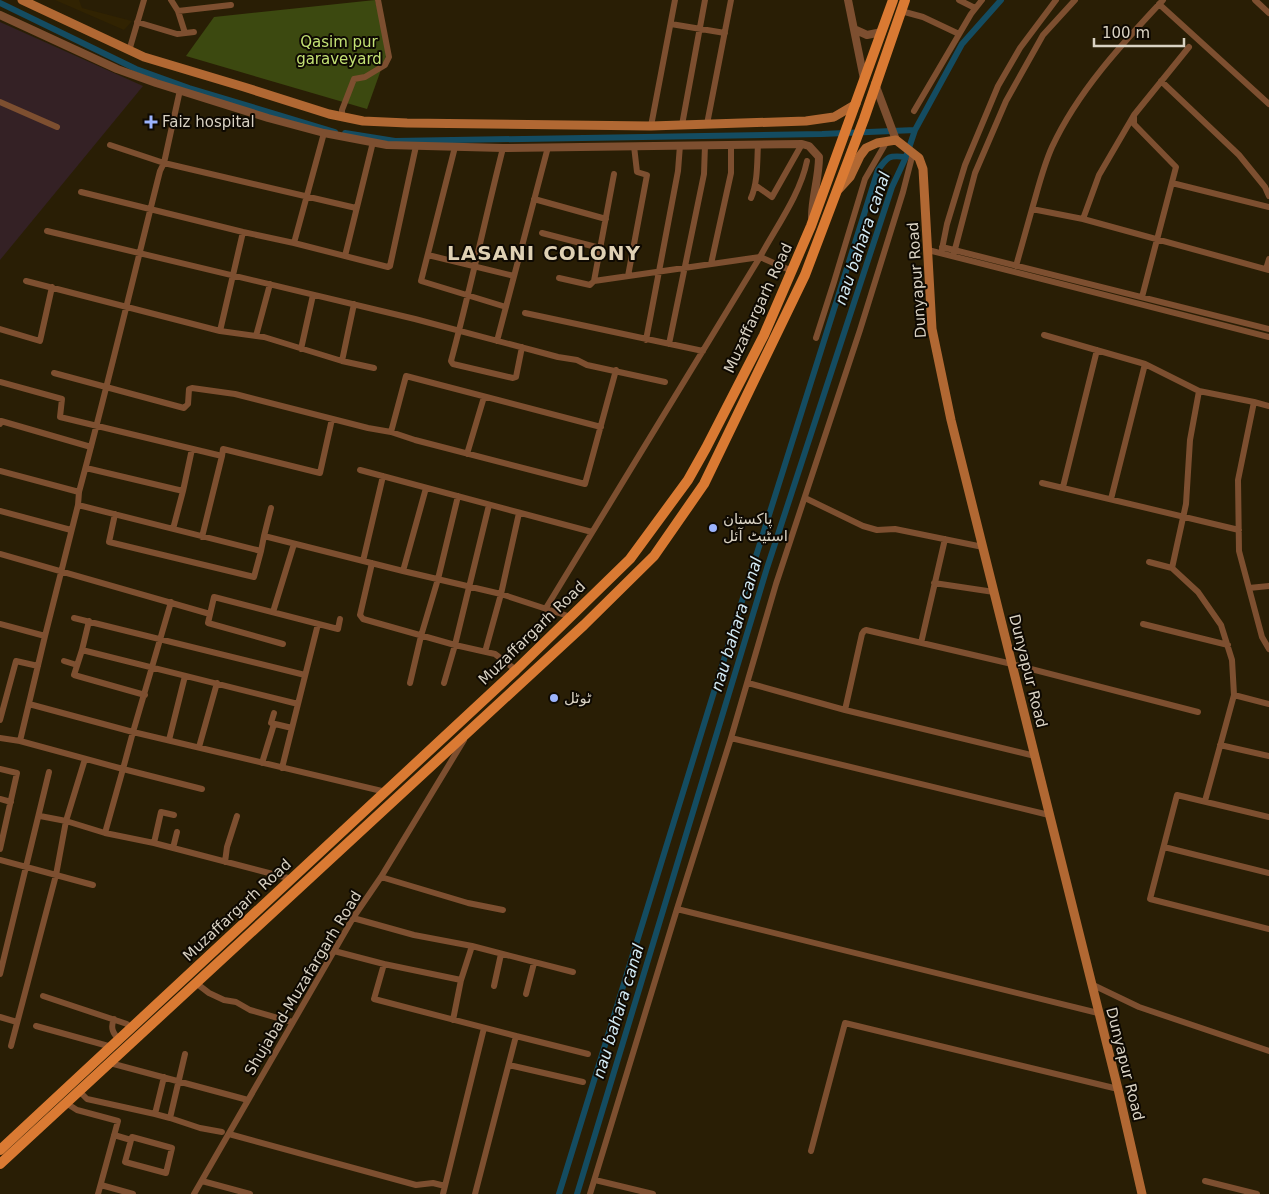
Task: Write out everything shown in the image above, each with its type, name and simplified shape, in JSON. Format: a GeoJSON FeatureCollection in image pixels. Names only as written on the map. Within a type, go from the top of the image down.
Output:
{"type":"FeatureCollection","features":[{"type":"Feature","properties":{"kind":"main road"},"geometry":{"type":"LineString","coordinates":[[22,0],[129,51],[166,65],[342,117],[384,123],[651,126],[806,121],[834,117],[856,104]]}},
{"type":"Feature","properties":{"kind":"main road","name":"Muzaffargarh Road"},"geometry":{"type":"LineString","coordinates":[[0,1150],[386,792],[516,670],[630,559],[688,480],[764,335],[811,226],[893,0]]}},
{"type":"Feature","properties":{"kind":"main road","name":"Muzaffargarh Road"},"geometry":{"type":"LineString","coordinates":[[0,1164],[467,734],[584,625],[654,556],[704,484],[804,275],[864,119],[904,0]]}},
{"type":"Feature","properties":{"kind":"main road"},"geometry":{"type":"LineString","coordinates":[[836,192],[850,177],[866,148],[877,143],[894,140],[912,153]]}},
{"type":"Feature","properties":{"kind":"main road","name":"Dunyapur Road"},"geometry":{"type":"LineString","coordinates":[[912,153],[918,158],[923,168],[932,328],[951,420],[1048,815],[1118,1089],[1142,1194]]}},
{"type":"Feature","properties":{"kind":"main road"},"geometry":{"type":"LineString","coordinates":[[750,361],[761,366]]}},
{"type":"Feature","properties":{"kind":"street"},"geometry":{"type":"LineString","coordinates":[[129,51],[144,0]]}},
{"type":"Feature","properties":{"kind":"street"},"geometry":{"type":"LineString","coordinates":[[171,0],[178,11],[185,33]]}},
{"type":"Feature","properties":{"kind":"street"},"geometry":{"type":"LineString","coordinates":[[342,117],[342,110],[354,80],[366,77],[385,65],[389,57],[378,0]]}},
{"type":"Feature","properties":{"kind":"street"},"geometry":{"type":"LineString","coordinates":[[651,126],[675,0]]}},
{"type":"Feature","properties":{"kind":"street"},"geometry":{"type":"LineString","coordinates":[[682,125],[705,0]]}},
{"type":"Feature","properties":{"kind":"street"},"geometry":{"type":"LineString","coordinates":[[707,124],[731,0]]}},
{"type":"Feature","properties":{"kind":"street"},"geometry":{"type":"LineString","coordinates":[[848,0],[856,30],[864,79]]}},
{"type":"Feature","properties":{"kind":"street"},"geometry":{"type":"LineString","coordinates":[[959,0],[976,8]]}},
{"type":"Feature","properties":{"kind":"street"},"geometry":{"type":"LineString","coordinates":[[914,112],[959,34],[982,0]]}},
{"type":"Feature","properties":{"kind":"street"},"geometry":{"type":"LineString","coordinates":[[941,250],[965,165],[998,86],[1020,48],[1056,0]]}},
{"type":"Feature","properties":{"kind":"street"},"geometry":{"type":"LineString","coordinates":[[954,253],[975,173],[1006,101],[1043,35],[1075,0]]}},
{"type":"Feature","properties":{"kind":"street"},"geometry":{"type":"LineString","coordinates":[[1255,0],[1269,13]]}},
{"type":"Feature","properties":{"kind":"street"},"geometry":{"type":"LineString","coordinates":[[1016,266],[1052,148],[1080,98],[1121,46],[1161,2],[1269,104]]}},
{"type":"Feature","properties":{"kind":"street"},"geometry":{"type":"LineString","coordinates":[[178,11],[221,3],[231,5]]}},
{"type":"Feature","properties":{"kind":"street"},"geometry":{"type":"LineString","coordinates":[[901,11],[923,17],[959,34]]}},
{"type":"Feature","properties":{"kind":"street"},"geometry":{"type":"LineString","coordinates":[[0,14],[116,69],[324,134],[416,146],[502,148],[802,144],[809,146],[819,157],[811,226]]}},
{"type":"Feature","properties":{"kind":"street"},"geometry":{"type":"LineString","coordinates":[[138,22],[176,34],[194,32]]}},
{"type":"Feature","properties":{"kind":"street"},"geometry":{"type":"LineString","coordinates":[[670,24],[724,33]]}},
{"type":"Feature","properties":{"kind":"street"},"geometry":{"type":"LineString","coordinates":[[856,30],[867,35],[882,32]]}},
{"type":"Feature","properties":{"kind":"street"},"geometry":{"type":"LineString","coordinates":[[1083,220],[1099,175],[1134,115],[1189,47]]}},
{"type":"Feature","properties":{"kind":"street"},"geometry":{"type":"LineString","coordinates":[[1161,81],[1239,155],[1265,187],[1269,196]]}},
{"type":"Feature","properties":{"kind":"street"},"geometry":{"type":"LineString","coordinates":[[816,338],[864,179],[894,140],[890,123],[875,84]]}},
{"type":"Feature","properties":{"kind":"street"},"geometry":{"type":"LineString","coordinates":[[20,741],[78,505],[79,492],[107,387],[150,209],[164,163],[180,90]]}},
{"type":"Feature","properties":{"kind":"street"},"geometry":{"type":"LineString","coordinates":[[0,102],[57,127]]}},
{"type":"Feature","properties":{"kind":"street"},"geometry":{"type":"LineString","coordinates":[[1134,115],[1134,124],[1176,167],[1142,297]]}},
{"type":"Feature","properties":{"kind":"street"},"geometry":{"type":"LineString","coordinates":[[294,243],[324,134]]}},
{"type":"Feature","properties":{"kind":"street"},"geometry":{"type":"LineString","coordinates":[[345,256],[374,142]]}},
{"type":"Feature","properties":{"kind":"street"},"geometry":{"type":"LineString","coordinates":[[752,198],[755,185],[758,144]]}},
{"type":"Feature","properties":{"kind":"street"},"geometry":{"type":"LineString","coordinates":[[755,185],[772,197],[802,144]]}},
{"type":"Feature","properties":{"kind":"street"},"geometry":{"type":"LineString","coordinates":[[110,145],[164,163],[356,208]]}},
{"type":"Feature","properties":{"kind":"street"},"geometry":{"type":"LineString","coordinates":[[669,344],[704,174],[705,145]]}},
{"type":"Feature","properties":{"kind":"street"},"geometry":{"type":"LineString","coordinates":[[711,264],[731,173],[731,145]]}},
{"type":"Feature","properties":{"kind":"street"},"geometry":{"type":"LineString","coordinates":[[81,192],[388,267],[390,266],[416,146]]}},
{"type":"Feature","properties":{"kind":"street"},"geometry":{"type":"LineString","coordinates":[[628,276],[647,175],[637,172],[634,146]]}},
{"type":"Feature","properties":{"kind":"street"},"geometry":{"type":"LineString","coordinates":[[646,340],[678,171],[680,146]]}},
{"type":"Feature","properties":{"kind":"street"},"geometry":{"type":"LineString","coordinates":[[455,147],[421,281],[506,306]]}},
{"type":"Feature","properties":{"kind":"street"},"geometry":{"type":"LineString","coordinates":[[497,341],[548,147]]}},
{"type":"Feature","properties":{"kind":"street"},"geometry":{"type":"LineString","coordinates":[[502,148],[469,296],[452,362],[453,364],[512,378],[516,377],[522,348]]}},
{"type":"Feature","properties":{"kind":"street"},"geometry":{"type":"LineString","coordinates":[[590,1194],[748,683],[776,584],[860,330],[903,192],[912,153]]}},
{"type":"Feature","properties":{"kind":"street"},"geometry":{"type":"LineString","coordinates":[[546,608],[760,257],[792,198],[807,161]]}},
{"type":"Feature","properties":{"kind":"street"},"geometry":{"type":"LineString","coordinates":[[594,281],[614,174]]}},
{"type":"Feature","properties":{"kind":"street"},"geometry":{"type":"LineString","coordinates":[[1172,183],[1269,207]]}},
{"type":"Feature","properties":{"kind":"street"},"geometry":{"type":"LineString","coordinates":[[534,199],[606,219]]}},
{"type":"Feature","properties":{"kind":"street"},"geometry":{"type":"LineString","coordinates":[[1032,210],[1083,220],[1268,269],[1269,259]]}},
{"type":"Feature","properties":{"kind":"street"},"geometry":{"type":"LineString","coordinates":[[47,231],[313,296],[354,304],[522,348],[577,360],[587,365],[665,382]]}},
{"type":"Feature","properties":{"kind":"street"},"geometry":{"type":"LineString","coordinates":[[220,331],[243,232]]}},
{"type":"Feature","properties":{"kind":"street"},"geometry":{"type":"LineString","coordinates":[[542,233],[600,248]]}},
{"type":"Feature","properties":{"kind":"street"},"geometry":{"type":"LineString","coordinates":[[928,250],[941,250],[1016,266],[1269,329]]}},
{"type":"Feature","properties":{"kind":"street"},"geometry":{"type":"LineString","coordinates":[[954,253],[1269,337]]}},
{"type":"Feature","properties":{"kind":"street"},"geometry":{"type":"LineString","coordinates":[[428,255],[514,276]]}},
{"type":"Feature","properties":{"kind":"street"},"geometry":{"type":"LineString","coordinates":[[559,278],[590,285],[594,281],[760,257],[792,271]]}},
{"type":"Feature","properties":{"kind":"street"},"geometry":{"type":"LineString","coordinates":[[26,281],[220,331],[256,336],[342,361],[374,368]]}},
{"type":"Feature","properties":{"kind":"street"},"geometry":{"type":"LineString","coordinates":[[256,336],[270,284]]}},
{"type":"Feature","properties":{"kind":"street"},"geometry":{"type":"LineString","coordinates":[[0,329],[40,341],[52,287]]}},
{"type":"Feature","properties":{"kind":"street"},"geometry":{"type":"LineString","coordinates":[[301,349],[313,296]]}},
{"type":"Feature","properties":{"kind":"street"},"geometry":{"type":"LineString","coordinates":[[342,361],[354,304]]}},
{"type":"Feature","properties":{"kind":"street"},"geometry":{"type":"LineString","coordinates":[[525,313],[646,340],[703,350]]}},
{"type":"Feature","properties":{"kind":"street"},"geometry":{"type":"LineString","coordinates":[[1044,335],[1145,364],[1199,391],[1269,406]]}},
{"type":"Feature","properties":{"kind":"street"},"geometry":{"type":"LineString","coordinates":[[1063,487],[1097,350]]}},
{"type":"Feature","properties":{"kind":"street"},"geometry":{"type":"LineString","coordinates":[[1111,499],[1145,364]]}},
{"type":"Feature","properties":{"kind":"street"},"geometry":{"type":"LineString","coordinates":[[54,373],[184,408],[188,404],[189,389],[192,388],[235,394],[391,432],[467,454],[586,484],[616,370]]}},
{"type":"Feature","properties":{"kind":"street"},"geometry":{"type":"LineString","coordinates":[[391,432],[406,376],[601,427]]}},
{"type":"Feature","properties":{"kind":"street"},"geometry":{"type":"LineString","coordinates":[[0,382],[62,399],[60,417],[222,456]]}},
{"type":"Feature","properties":{"kind":"street"},"geometry":{"type":"LineString","coordinates":[[1172,568],[1183,517],[1190,440],[1199,391]]}},
{"type":"Feature","properties":{"kind":"street"},"geometry":{"type":"LineString","coordinates":[[467,454],[484,397]]}},
{"type":"Feature","properties":{"kind":"street"},"geometry":{"type":"LineString","coordinates":[[1254,402],[1238,480],[1239,551],[1262,637],[1269,649]]}},
{"type":"Feature","properties":{"kind":"street"},"geometry":{"type":"LineString","coordinates":[[202,536],[223,448],[320,473],[332,419]]}},
{"type":"Feature","properties":{"kind":"street"},"geometry":{"type":"LineString","coordinates":[[0,424],[0,422],[91,447]]}},
{"type":"Feature","properties":{"kind":"street"},"geometry":{"type":"LineString","coordinates":[[174,529],[192,449]]}},
{"type":"Feature","properties":{"kind":"street"},"geometry":{"type":"LineString","coordinates":[[86,468],[183,491]]}},
{"type":"Feature","properties":{"kind":"street"},"geometry":{"type":"LineString","coordinates":[[360,470],[592,532]]}},
{"type":"Feature","properties":{"kind":"street"},"geometry":{"type":"LineString","coordinates":[[0,471],[79,492]]}},
{"type":"Feature","properties":{"kind":"street"},"geometry":{"type":"LineString","coordinates":[[363,561],[383,476]]}},
{"type":"Feature","properties":{"kind":"street"},"geometry":{"type":"LineString","coordinates":[[1042,483],[1239,530]]}},
{"type":"Feature","properties":{"kind":"street"},"geometry":{"type":"LineString","coordinates":[[403,571],[426,488]]}},
{"type":"Feature","properties":{"kind":"street"},"geometry":{"type":"LineString","coordinates":[[410,684],[458,496]]}},
{"type":"Feature","properties":{"kind":"street"},"geometry":{"type":"LineString","coordinates":[[805,498],[863,526],[877,530],[895,529],[983,547]]}},
{"type":"Feature","properties":{"kind":"street"},"geometry":{"type":"LineString","coordinates":[[78,505],[261,550]]}},
{"type":"Feature","properties":{"kind":"street"},"geometry":{"type":"LineString","coordinates":[[444,683],[489,505]]}},
{"type":"Feature","properties":{"kind":"street"},"geometry":{"type":"LineString","coordinates":[[115,514],[109,542],[254,577],[271,508]]}},
{"type":"Feature","properties":{"kind":"street"},"geometry":{"type":"LineString","coordinates":[[0,511],[71,530]]}},
{"type":"Feature","properties":{"kind":"street"},"geometry":{"type":"LineString","coordinates":[[485,652],[501,594],[519,513]]}},
{"type":"Feature","properties":{"kind":"street"},"geometry":{"type":"LineString","coordinates":[[264,536],[501,594],[571,616]]}},
{"type":"Feature","properties":{"kind":"street"},"geometry":{"type":"LineString","coordinates":[[921,643],[945,540]]}},
{"type":"Feature","properties":{"kind":"street"},"geometry":{"type":"LineString","coordinates":[[273,612],[294,544]]}},
{"type":"Feature","properties":{"kind":"street"},"geometry":{"type":"LineString","coordinates":[[0,554],[210,614]]}},
{"type":"Feature","properties":{"kind":"street"},"geometry":{"type":"LineString","coordinates":[[1149,562],[1172,568],[1198,592],[1221,625],[1232,660],[1234,695],[1205,802]]}},
{"type":"Feature","properties":{"kind":"street"},"geometry":{"type":"LineString","coordinates":[[372,563],[360,615],[363,619],[421,636],[495,654],[516,670]]}},
{"type":"Feature","properties":{"kind":"street"},"geometry":{"type":"LineString","coordinates":[[934,583],[994,592]]}},
{"type":"Feature","properties":{"kind":"street"},"geometry":{"type":"LineString","coordinates":[[1249,588],[1269,586]]}},
{"type":"Feature","properties":{"kind":"street"},"geometry":{"type":"LineString","coordinates":[[283,644],[208,623],[214,597],[338,628],[340,619]]}},
{"type":"Feature","properties":{"kind":"street"},"geometry":{"type":"LineString","coordinates":[[106,833],[133,732],[172,602]]}},
{"type":"Feature","properties":{"kind":"street"},"geometry":{"type":"LineString","coordinates":[[74,618],[305,675]]}},
{"type":"Feature","properties":{"kind":"street"},"geometry":{"type":"LineString","coordinates":[[89,621],[74,675],[144,694]]}},
{"type":"Feature","properties":{"kind":"street"},"geometry":{"type":"LineString","coordinates":[[0,624],[45,636]]}},
{"type":"Feature","properties":{"kind":"street"},"geometry":{"type":"LineString","coordinates":[[282,768],[318,624]]}},
{"type":"Feature","properties":{"kind":"street"},"geometry":{"type":"LineString","coordinates":[[1143,624],[1228,645]]}},
{"type":"Feature","properties":{"kind":"street"},"geometry":{"type":"LineString","coordinates":[[845,710],[864,631],[1012,664],[1198,712]]}},
{"type":"Feature","properties":{"kind":"street"},"geometry":{"type":"LineString","coordinates":[[82,650],[298,704]]}},
{"type":"Feature","properties":{"kind":"street"},"geometry":{"type":"LineString","coordinates":[[0,720],[16,660],[38,666]]}},
{"type":"Feature","properties":{"kind":"street"},"geometry":{"type":"LineString","coordinates":[[64,661],[77,665]]}},
{"type":"Feature","properties":{"kind":"street"},"geometry":{"type":"LineString","coordinates":[[169,740],[186,676]]}},
{"type":"Feature","properties":{"kind":"street"},"geometry":{"type":"LineString","coordinates":[[199,747],[217,683]]}},
{"type":"Feature","properties":{"kind":"street"},"geometry":{"type":"LineString","coordinates":[[748,683],[845,710],[1034,756]]}},
{"type":"Feature","properties":{"kind":"street"},"geometry":{"type":"LineString","coordinates":[[1234,695],[1269,704]]}},
{"type":"Feature","properties":{"kind":"street"},"geometry":{"type":"LineString","coordinates":[[29,704],[133,732],[386,792]]}},
{"type":"Feature","properties":{"kind":"street"},"geometry":{"type":"LineString","coordinates":[[274,713],[271,723],[292,728]]}},
{"type":"Feature","properties":{"kind":"street"},"geometry":{"type":"LineString","coordinates":[[262,763],[274,724]]}},
{"type":"Feature","properties":{"kind":"street","name":"Shujabad-Muzafargarh Road"},"geometry":{"type":"LineString","coordinates":[[194,1194],[225,1133],[248,1100],[353,918],[382,877],[467,734]]}},
{"type":"Feature","properties":{"kind":"street"},"geometry":{"type":"LineString","coordinates":[[0,738],[20,741],[202,789]]}},
{"type":"Feature","properties":{"kind":"street"},"geometry":{"type":"LineString","coordinates":[[731,738],[1048,815]]}},
{"type":"Feature","properties":{"kind":"street"},"geometry":{"type":"LineString","coordinates":[[1220,745],[1269,756]]}},
{"type":"Feature","properties":{"kind":"street"},"geometry":{"type":"LineString","coordinates":[[11,1046],[56,875],[66,821],[85,759]]}},
{"type":"Feature","properties":{"kind":"street"},"geometry":{"type":"LineString","coordinates":[[0,769],[17,773],[0,849]]}},
{"type":"Feature","properties":{"kind":"street"},"geometry":{"type":"LineString","coordinates":[[0,974],[50,772]]}},
{"type":"Feature","properties":{"kind":"street"},"geometry":{"type":"LineString","coordinates":[[1269,817],[1177,795],[1150,900],[1269,929]]}},
{"type":"Feature","properties":{"kind":"street"},"geometry":{"type":"LineString","coordinates":[[0,799],[10,802]]}},
{"type":"Feature","properties":{"kind":"street"},"geometry":{"type":"LineString","coordinates":[[154,843],[161,812],[174,816]]}},
{"type":"Feature","properties":{"kind":"street"},"geometry":{"type":"LineString","coordinates":[[40,816],[292,879]]}},
{"type":"Feature","properties":{"kind":"street"},"geometry":{"type":"LineString","coordinates":[[225,862],[227,847],[237,816]]}},
{"type":"Feature","properties":{"kind":"street"},"geometry":{"type":"LineString","coordinates":[[172,848],[177,832]]}},
{"type":"Feature","properties":{"kind":"street"},"geometry":{"type":"LineString","coordinates":[[1164,847],[1269,873]]}},
{"type":"Feature","properties":{"kind":"street"},"geometry":{"type":"LineString","coordinates":[[0,860],[93,885]]}},
{"type":"Feature","properties":{"kind":"street"},"geometry":{"type":"LineString","coordinates":[[382,877],[468,903],[503,910]]}},
{"type":"Feature","properties":{"kind":"street"},"geometry":{"type":"LineString","coordinates":[[677,909],[1098,1013]]}},
{"type":"Feature","properties":{"kind":"street"},"geometry":{"type":"LineString","coordinates":[[353,918],[414,935],[472,946],[572,972]]}},
{"type":"Feature","properties":{"kind":"street"},"geometry":{"type":"LineString","coordinates":[[453,1020],[461,980],[472,946]]}},
{"type":"Feature","properties":{"kind":"street"},"geometry":{"type":"LineString","coordinates":[[334,951],[384,964],[461,980]]}},
{"type":"Feature","properties":{"kind":"street"},"geometry":{"type":"LineString","coordinates":[[494,986],[501,954]]}},
{"type":"Feature","properties":{"kind":"street"},"geometry":{"type":"LineString","coordinates":[[526,994],[534,963]]}},
{"type":"Feature","properties":{"kind":"street"},"geometry":{"type":"LineString","coordinates":[[384,964],[374,999],[588,1054]]}},
{"type":"Feature","properties":{"kind":"street"},"geometry":{"type":"LineString","coordinates":[[196,983],[224,1000],[236,1002],[250,1010],[292,1022]]}},
{"type":"Feature","properties":{"kind":"street"},"geometry":{"type":"LineString","coordinates":[[1091,984],[1139,1007],[1269,1051]]}},
{"type":"Feature","properties":{"kind":"street"},"geometry":{"type":"LineString","coordinates":[[43,996],[114,1019],[127,1024],[131,1029]]}},
{"type":"Feature","properties":{"kind":"street"},"geometry":{"type":"LineString","coordinates":[[0,1017],[17,1022]]}},
{"type":"Feature","properties":{"kind":"street"},"geometry":{"type":"LineString","coordinates":[[36,1026],[116,1043],[112,1024],[114,1019]]}},
{"type":"Feature","properties":{"kind":"street"},"geometry":{"type":"LineString","coordinates":[[811,1151],[846,1023],[1118,1089]]}},
{"type":"Feature","properties":{"kind":"street"},"geometry":{"type":"LineString","coordinates":[[443,1194],[484,1028]]}},
{"type":"Feature","properties":{"kind":"street"},"geometry":{"type":"LineString","coordinates":[[475,1194],[516,1036]]}},
{"type":"Feature","properties":{"kind":"street"},"geometry":{"type":"LineString","coordinates":[[170,1118],[185,1054]]}},
{"type":"Feature","properties":{"kind":"street"},"geometry":{"type":"LineString","coordinates":[[110,1063],[248,1100]]}},
{"type":"Feature","properties":{"kind":"street"},"geometry":{"type":"LineString","coordinates":[[509,1065],[582,1082]]}},
{"type":"Feature","properties":{"kind":"street"},"geometry":{"type":"LineString","coordinates":[[154,1114],[164,1077]]}},
{"type":"Feature","properties":{"kind":"street"},"geometry":{"type":"LineString","coordinates":[[79,1091],[87,1099],[170,1118],[200,1128],[225,1133],[416,1185],[433,1183],[445,1186]]}},
{"type":"Feature","properties":{"kind":"street"},"geometry":{"type":"LineString","coordinates":[[66,1103],[77,1110],[118,1121],[98,1194]]}},
{"type":"Feature","properties":{"kind":"street"},"geometry":{"type":"LineString","coordinates":[[114,1135],[131,1140],[132,1137],[172,1148],[166,1173],[125,1162],[131,1140]]}},
{"type":"Feature","properties":{"kind":"street"},"geometry":{"type":"LineString","coordinates":[[595,1180],[653,1194]]}},
{"type":"Feature","properties":{"kind":"street"},"geometry":{"type":"LineString","coordinates":[[202,1181],[250,1194]]}},
{"type":"Feature","properties":{"kind":"street"},"geometry":{"type":"LineString","coordinates":[[1204,1181],[1257,1194]]}},
{"type":"Feature","properties":{"kind":"street"},"geometry":{"type":"LineString","coordinates":[[101,1185],[134,1194]]}},
{"type":"Feature","properties":{"kind":"shaded area"},"geometry":{"type":"Polygon","coordinates":[[[55,0],[79,0],[82,8],[132,21],[124,30],[55,0]]]}},
{"type":"Feature","properties":{"kind":"shaded area"},"geometry":{"type":"Polygon","coordinates":[[[0,22],[143,86],[0,260],[0,22]]]}},
{"type":"Feature","properties":{"kind":"green space","name":"Qasim pur garaveyard"},"geometry":{"type":"Polygon","coordinates":[[[375,0],[388,50],[367,109],[186,56],[214,17],[375,0]]]}},
{"type":"Feature","properties":{"kind":"waterway","name":"nau bahara canal"},"geometry":{"type":"LineString","coordinates":[[577,1194],[767,568],[892,187],[906,157],[915,130],[962,44],[1001,0]]}},
{"type":"Feature","properties":{"kind":"waterway"},"geometry":{"type":"LineString","coordinates":[[0,3],[136,69],[189,88],[335,132]]}},
{"type":"Feature","properties":{"kind":"waterway"},"geometry":{"type":"LineString","coordinates":[[345,133],[395,141],[822,134],[915,130]]}},
{"type":"Feature","properties":{"kind":"waterway"},"geometry":{"type":"LineString","coordinates":[[559,1194],[751,572],[878,170],[889,158],[896,156],[906,157]]}},
{"type":"Feature","properties":{"kind":"place","name":"Faiz hospital"},"geometry":{"type":"Point","coordinates":[151,122]}},
{"type":"Feature","properties":{"kind":"place","name":"پاکستان اسٹیٹ آئل"},"geometry":{"type":"Point","coordinates":[713,528]}},
{"type":"Feature","properties":{"kind":"place","name":"ٹوٹل"},"geometry":{"type":"Point","coordinates":[554,698]}},
{"type":"Feature","properties":{"kind":"district","name":"LASANI COLONY"},"geometry":{"type":"Point","coordinates":[544,253]}}]}
